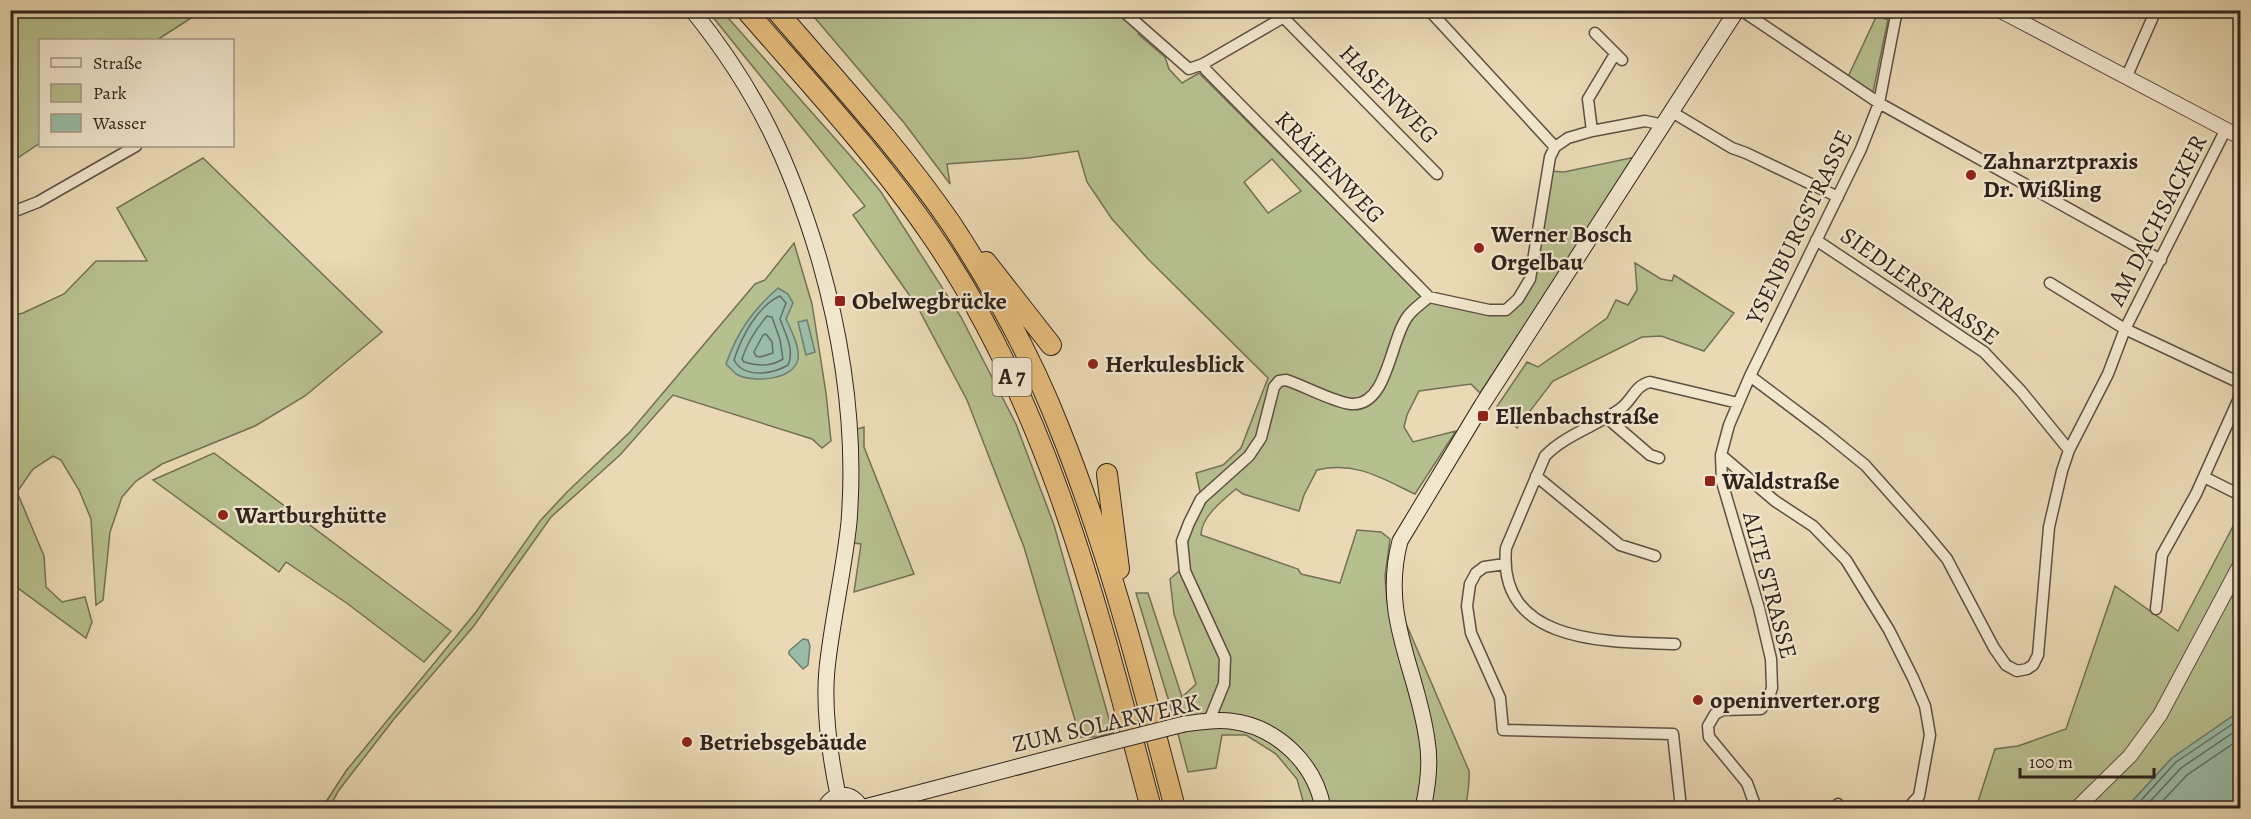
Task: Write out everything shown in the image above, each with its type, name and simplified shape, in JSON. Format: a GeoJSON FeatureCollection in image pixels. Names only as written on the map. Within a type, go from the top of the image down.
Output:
{"type":"FeatureCollection","features":[{"type":"Feature","properties":{"kind":"highway","name":"A 7"},"geometry":{"type":"LineString","coordinates":[[746,10],[856,137],[933,237],[978,311],[1016,384],[1047,458],[1079,547],[1100,615],[1151,808]]}},
{"type":"Feature","properties":{"kind":"highway","name":"A 7"},"geometry":{"type":"LineString","coordinates":[[776,10],[872,121],[951,225],[999,302],[1046,397],[1101,541],[1175,808]]}},
{"type":"Feature","properties":{"kind":"highway"},"geometry":{"type":"LineString","coordinates":[[951,225],[996,274],[1051,345]]}},
{"type":"Feature","properties":{"kind":"highway"},"geometry":{"type":"LineString","coordinates":[[1107,474],[1119,567],[1120,608]]}},
{"type":"Feature","properties":{"kind":"main road"},"geometry":{"type":"LineString","coordinates":[[692,10],[747,86],[781,151],[809,226],[828,289],[840,342],[850,423],[850,501],[846,547],[827,672],[832,761],[838,795]]}},
{"type":"Feature","properties":{"kind":"main road"},"geometry":{"type":"LineString","coordinates":[[1423,808],[1429,765],[1427,737],[1393,601],[1394,563],[1400,541],[1482,405],[1739,10]]}},
{"type":"Feature","properties":{"kind":"main road","name":"ZUM SOLARWERK"},"geometry":{"type":"LineString","coordinates":[[861,808],[1184,724],[1209,721],[1230,721],[1251,725],[1279,740],[1307,768],[1316,784],[1323,808]]}},
{"type":"Feature","properties":{"kind":"main road"},"geometry":{"type":"LineString","coordinates":[[825,808],[829,801],[838,795],[852,797],[861,808]]}},
{"type":"Feature","properties":{"kind":"street"},"geometry":{"type":"LineString","coordinates":[[1122,10],[1189,69],[1203,64],[1285,19],[1296,10]]}},
{"type":"Feature","properties":{"kind":"street"},"geometry":{"type":"LineString","coordinates":[[1429,10],[1555,147]]}},
{"type":"Feature","properties":{"kind":"street"},"geometry":{"type":"LineString","coordinates":[[1739,10],[1879,103],[2161,260]]}},
{"type":"Feature","properties":{"kind":"street","name":"YSENBURGSTRASSE"},"geometry":{"type":"LineString","coordinates":[[1721,456],[1729,425],[1750,376],[1861,149],[1879,103],[1897,10]]}},
{"type":"Feature","properties":{"kind":"street"},"geometry":{"type":"LineString","coordinates":[[1999,10],[2241,137]]}},
{"type":"Feature","properties":{"kind":"street"},"geometry":{"type":"LineString","coordinates":[[2126,78],[2156,10]]}},
{"type":"Feature","properties":{"kind":"street","name":"HASENWEG"},"geometry":{"type":"LineString","coordinates":[[1285,19],[1437,174]]}},
{"type":"Feature","properties":{"kind":"street"},"geometry":{"type":"LineString","coordinates":[[1592,131],[1588,99],[1619,57],[1595,33]]}},
{"type":"Feature","properties":{"kind":"street","name":"KRÄHENWEG"},"geometry":{"type":"LineString","coordinates":[[1203,64],[1206,70],[1429,297]]}},
{"type":"Feature","properties":{"kind":"street"},"geometry":{"type":"LineString","coordinates":[[1209,721],[1224,684],[1225,658],[1191,585],[1183,561],[1182,541],[1194,510],[1201,499],[1249,456],[1261,438],[1270,395],[1279,381],[1297,384],[1350,404],[1368,399],[1380,386],[1394,344],[1408,316],[1429,297],[1495,310],[1506,310],[1518,299],[1530,279],[1550,157],[1555,147],[1568,138],[1592,131],[1668,119],[1838,196]]}},
{"type":"Feature","properties":{"kind":"street","name":"AM DACHSACKER"},"geometry":{"type":"LineString","coordinates":[[1750,376],[1865,465],[1947,559],[1994,648],[2006,665],[2017,671],[2027,669],[2033,665],[2038,655],[2049,527],[2069,450],[2108,374],[2126,329],[2226,129]]}},
{"type":"Feature","properties":{"kind":"street"},"geometry":{"type":"LineString","coordinates":[[10,213],[38,202],[134,147]]}},
{"type":"Feature","properties":{"kind":"street","name":"SIEDLERSTRASSE"},"geometry":{"type":"LineString","coordinates":[[1816,240],[1984,352],[2021,391],[2069,450]]}},
{"type":"Feature","properties":{"kind":"street","name":"AM DACHSACKER"},"geometry":{"type":"LineString","coordinates":[[2050,283],[2126,329]]}},
{"type":"Feature","properties":{"kind":"street"},"geometry":{"type":"LineString","coordinates":[[2126,329],[2241,383]]}},
{"type":"Feature","properties":{"kind":"street"},"geometry":{"type":"LineString","coordinates":[[1675,644],[1581,637],[1538,621],[1517,604],[1507,578],[1506,548],[1545,456],[1555,446],[1623,407],[1643,383],[1650,382],[1738,403]]}},
{"type":"Feature","properties":{"kind":"street"},"geometry":{"type":"LineString","coordinates":[[2156,609],[2162,555],[2204,477],[2241,396]]}},
{"type":"Feature","properties":{"kind":"street"},"geometry":{"type":"LineString","coordinates":[[1607,418],[1650,455],[1659,458]]}},
{"type":"Feature","properties":{"kind":"street"},"geometry":{"type":"LineString","coordinates":[[1721,456],[1775,501],[1812,526],[1846,560],[1889,630],[1924,706],[1930,735],[1919,796],[1908,808]]}},
{"type":"Feature","properties":{"kind":"street","name":"ALTE STRASSE"},"geometry":{"type":"LineString","coordinates":[[1721,456],[1722,482],[1759,608],[1773,672],[1768,700],[1761,708],[1724,710],[1715,714],[1708,726],[1709,737],[1747,783],[1756,808]]}},
{"type":"Feature","properties":{"kind":"street"},"geometry":{"type":"LineString","coordinates":[[1536,476],[1620,545],[1655,556]]}},
{"type":"Feature","properties":{"kind":"street"},"geometry":{"type":"LineString","coordinates":[[2204,477],[2241,495]]}},
{"type":"Feature","properties":{"kind":"street"},"geometry":{"type":"LineString","coordinates":[[1505,564],[1484,567],[1476,573],[1470,584],[1467,606],[1471,633],[1500,698],[1503,730],[1673,734],[1681,808]]}},
{"type":"Feature","properties":{"kind":"street"},"geometry":{"type":"LineString","coordinates":[[2077,808],[2130,756],[2160,715],[2241,565]]}},
{"type":"Feature","properties":{"kind":"green space"},"geometry":{"type":"Polygon","coordinates":[[[18,10],[202,10],[159,39],[39,39],[39,144],[13,161],[10,157],[10,16],[18,10]]]}},
{"type":"Feature","properties":{"kind":"green space"},"geometry":{"type":"Polygon","coordinates":[[[708,11],[722,11],[862,169],[881,192],[961,317],[1016,424],[1054,525],[1113,733],[1097,737],[1080,737],[1024,547],[967,400],[917,306],[853,215],[865,206],[708,11]]]}},
{"type":"Feature","properties":{"kind":"green space"},"geometry":{"type":"Polygon","coordinates":[[[809,11],[1128,11],[1147,27],[1138,34],[1165,57],[1169,69],[1182,83],[1199,73],[1415,289],[1487,314],[1520,303],[1550,171],[1564,172],[1635,157],[1480,393],[1471,384],[1419,391],[1407,415],[1404,427],[1413,442],[1456,431],[1415,494],[1356,469],[1317,470],[1304,495],[1299,511],[1243,494],[1236,489],[1214,509],[1202,528],[1201,535],[1298,569],[1301,574],[1340,583],[1357,530],[1381,532],[1390,539],[1385,576],[1387,602],[1402,614],[1469,771],[1466,808],[1305,808],[1297,779],[1276,754],[1246,735],[1222,735],[1216,768],[1188,772],[1136,593],[1148,593],[1182,697],[1196,684],[1174,614],[1170,579],[1187,564],[1187,544],[1193,525],[1203,506],[1196,473],[1223,465],[1241,448],[1268,378],[1148,259],[1112,219],[1087,182],[1078,151],[1028,158],[947,164],[950,184],[905,124],[809,11]],[[1272,159],[1244,182],[1268,213],[1301,191],[1272,159]]]}},
{"type":"Feature","properties":{"kind":"green space"},"geometry":{"type":"Polygon","coordinates":[[[1877,15],[1888,20],[1873,92],[1847,79],[1877,15]]]}},
{"type":"Feature","properties":{"kind":"green space"},"geometry":{"type":"Polygon","coordinates":[[[203,158],[382,332],[305,396],[255,426],[162,464],[136,481],[122,497],[110,532],[103,600],[96,605],[91,519],[79,490],[61,460],[53,456],[33,469],[17,492],[44,556],[46,587],[62,602],[85,597],[92,622],[86,638],[11,583],[11,316],[23,313],[64,294],[96,261],[147,261],[117,208],[203,158]]]}},
{"type":"Feature","properties":{"kind":"green space"},"geometry":{"type":"Polygon","coordinates":[[[794,243],[812,304],[831,441],[822,448],[812,439],[673,395],[620,455],[551,517],[473,627],[394,719],[339,790],[329,808],[322,808],[346,771],[476,612],[540,521],[630,432],[755,284],[765,280],[794,243]]]}},
{"type":"Feature","properties":{"kind":"green space"},"geometry":{"type":"Polygon","coordinates":[[[1635,263],[1661,279],[1672,281],[1674,275],[1734,313],[1704,351],[1661,336],[1642,337],[1553,381],[1517,428],[1496,408],[1527,362],[1538,367],[1607,318],[1616,300],[1628,305],[1637,290],[1635,263]]]}},
{"type":"Feature","properties":{"kind":"green space"},"geometry":{"type":"Polygon","coordinates":[[[864,427],[864,447],[914,574],[854,592],[861,544],[854,543],[857,429],[864,427]]]}},
{"type":"Feature","properties":{"kind":"green space"},"geometry":{"type":"Polygon","coordinates":[[[214,453],[451,631],[424,662],[348,604],[286,562],[279,572],[153,480],[214,453]]]}},
{"type":"Feature","properties":{"kind":"green space"},"geometry":{"type":"Polygon","coordinates":[[[2240,513],[2240,711],[2172,758],[2126,808],[1976,808],[1995,749],[2018,746],[2066,729],[2115,586],[2178,631],[2240,513]]]}},
{"type":"Feature","properties":{"kind":"water"},"geometry":{"type":"Polygon","coordinates":[[[778,288],[788,294],[793,303],[786,319],[798,349],[795,366],[781,376],[771,378],[751,379],[736,374],[726,364],[735,342],[753,313],[778,288]]]}},
{"type":"Feature","properties":{"kind":"water"},"geometry":{"type":"Polygon","coordinates":[[[807,320],[815,352],[806,355],[798,322],[807,320]]]}},
{"type":"Feature","properties":{"kind":"water"},"geometry":{"type":"Polygon","coordinates":[[[803,639],[808,640],[810,646],[808,665],[803,669],[789,654],[789,651],[803,639]]]}},
{"type":"Feature","properties":{"kind":"water"},"geometry":{"type":"Polygon","coordinates":[[[2240,711],[2240,808],[2126,808],[2172,758],[2240,711]]]}},
{"type":"Feature","properties":{"kind":"place","name":"Zahnarztpraxis Dr. Wißling"},"geometry":{"type":"Point","coordinates":[1971,175]}},
{"type":"Feature","properties":{"kind":"place","name":"Werner Bosch Orgelbau"},"geometry":{"type":"Point","coordinates":[1479,248]}},
{"type":"Feature","properties":{"kind":"place","name":"Obelwegbrücke"},"geometry":{"type":"Point","coordinates":[840,301]}},
{"type":"Feature","properties":{"kind":"place","name":"Herkulesblick"},"geometry":{"type":"Point","coordinates":[1093,364]}},
{"type":"Feature","properties":{"kind":"place","name":"Ellenbachstraße"},"geometry":{"type":"Point","coordinates":[1483,416]}},
{"type":"Feature","properties":{"kind":"place","name":"Waldstraße"},"geometry":{"type":"Point","coordinates":[1710,481]}},
{"type":"Feature","properties":{"kind":"place","name":"Wartburghütte"},"geometry":{"type":"Point","coordinates":[223,515]}},
{"type":"Feature","properties":{"kind":"place","name":"openinverter.org"},"geometry":{"type":"Point","coordinates":[1698,700]}},
{"type":"Feature","properties":{"kind":"place","name":"Betriebsgebäude"},"geometry":{"type":"Point","coordinates":[687,742]}}]}
